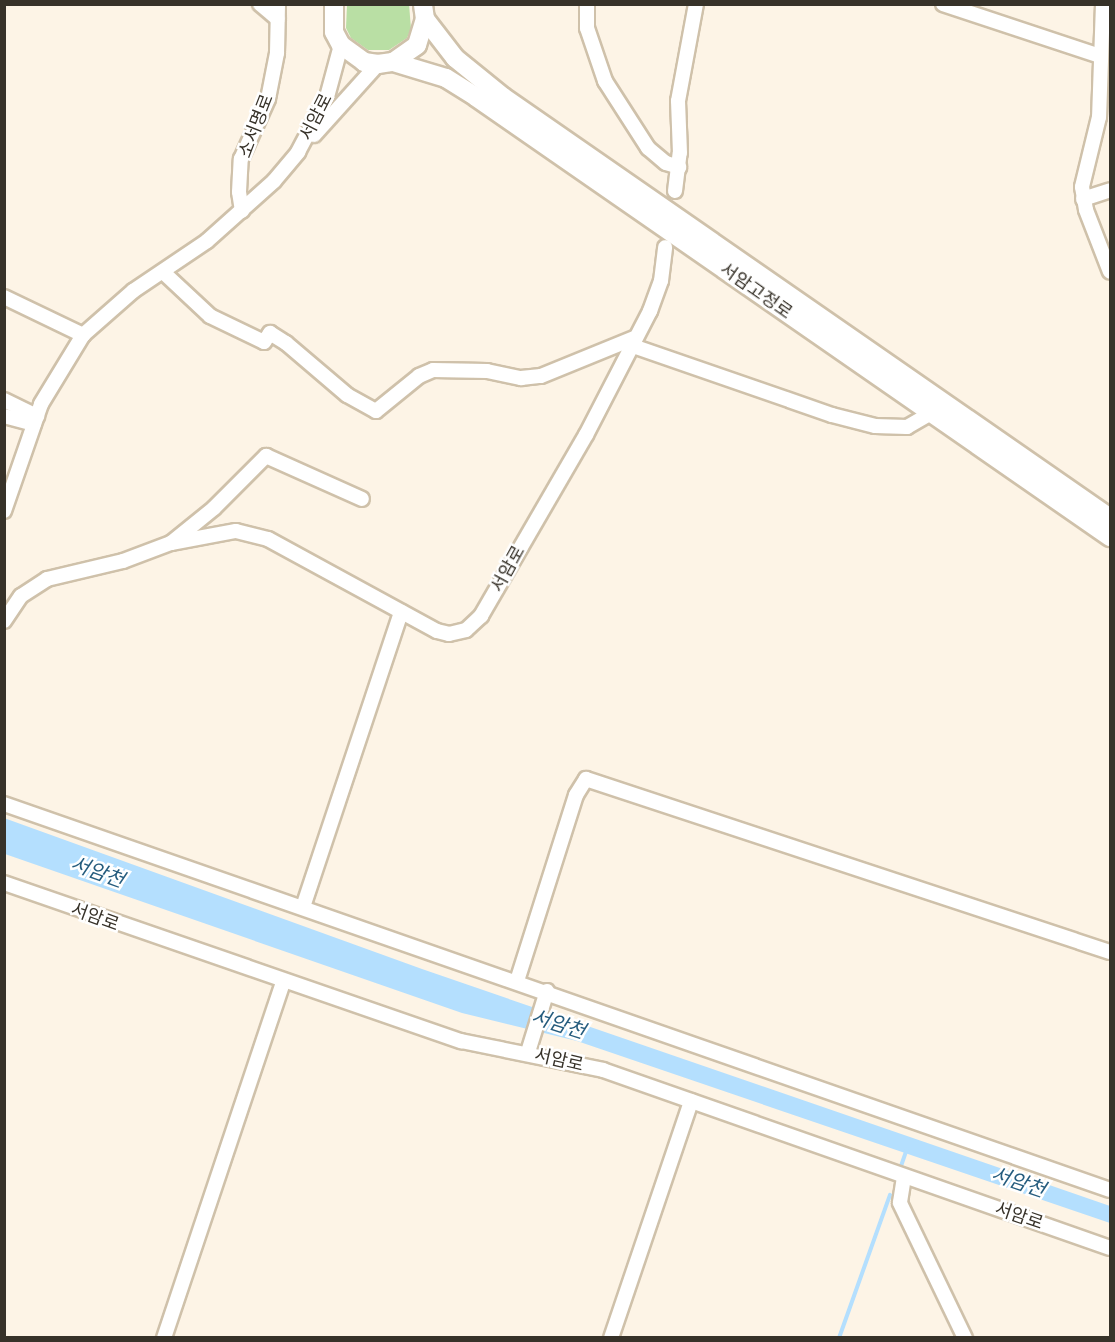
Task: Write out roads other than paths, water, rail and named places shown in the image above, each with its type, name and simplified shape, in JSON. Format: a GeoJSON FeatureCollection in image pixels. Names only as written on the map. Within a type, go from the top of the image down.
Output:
{"type":"FeatureCollection","features":[{"type":"Feature","properties":{"kind":"main road"},"geometry":{"type":"LineString","coordinates":[[330,9],[341,45]]}},
{"type":"Feature","properties":{"kind":"main road"},"geometry":{"type":"LineString","coordinates":[[386,63],[417,45],[424,12]]}},
{"type":"Feature","properties":{"kind":"main road","name":"서암고정로"},"geometry":{"type":"LineString","coordinates":[[424,12],[455,58],[503,97],[1110,518]]}},
{"type":"Feature","properties":{"kind":"main road","name":"서암고정로"},"geometry":{"type":"LineString","coordinates":[[341,45],[364,62],[386,63],[446,78],[476,97],[1110,537]]}},
{"type":"Feature","properties":{"kind":"street"},"geometry":{"type":"LineString","coordinates":[[260,4],[278,12]]}},
{"type":"Feature","properties":{"kind":"street"},"geometry":{"type":"LineString","coordinates":[[587,4],[587,28],[605,81],[648,147],[666,163],[680,167]]}},
{"type":"Feature","properties":{"kind":"street"},"geometry":{"type":"LineString","coordinates":[[675,191],[680,167],[678,101],[696,4]]}},
{"type":"Feature","properties":{"kind":"street"},"geometry":{"type":"LineString","coordinates":[[943,4],[1100,56]]}},
{"type":"Feature","properties":{"kind":"street"},"geometry":{"type":"LineString","coordinates":[[1103,4],[1099,117],[1083,179],[1083,199],[1110,272]]}},
{"type":"Feature","properties":{"kind":"street","name":"소서명로"},"geometry":{"type":"LineString","coordinates":[[242,211],[241,159],[268,99],[277,53],[278,12]]}},
{"type":"Feature","properties":{"kind":"street","name":"서암로"},"geometry":{"type":"LineString","coordinates":[[4,510],[35,420],[83,335],[133,291],[163,272],[242,211],[298,152],[327,97],[341,45]]}},
{"type":"Feature","properties":{"kind":"street"},"geometry":{"type":"LineString","coordinates":[[298,152],[386,63]]}},
{"type":"Feature","properties":{"kind":"street"},"geometry":{"type":"LineString","coordinates":[[1083,199],[1110,190]]}},
{"type":"Feature","properties":{"kind":"street","name":"서암로"},"geometry":{"type":"LineString","coordinates":[[4,621],[21,596],[47,579],[123,561],[171,543],[251,532],[401,612],[449,634],[466,630],[481,616],[586,435],[656,296],[665,247]]}},
{"type":"Feature","properties":{"kind":"street"},"geometry":{"type":"LineString","coordinates":[[163,272],[210,316],[264,342],[270,333],[286,343],[347,395],[376,411],[419,376],[433,370],[487,371],[521,378],[542,376],[632,342],[832,415],[875,426],[907,427],[931,413]]}},
{"type":"Feature","properties":{"kind":"street"},"geometry":{"type":"LineString","coordinates":[[4,297],[83,335]]}},
{"type":"Feature","properties":{"kind":"street"},"geometry":{"type":"LineString","coordinates":[[4,400],[35,420]]}},
{"type":"Feature","properties":{"kind":"street"},"geometry":{"type":"LineString","coordinates":[[4,416],[35,420]]}},
{"type":"Feature","properties":{"kind":"street"},"geometry":{"type":"LineString","coordinates":[[171,543],[214,508],[266,456],[362,499]]}},
{"type":"Feature","properties":{"kind":"street"},"geometry":{"type":"LineString","coordinates":[[303,907],[401,612]]}},
{"type":"Feature","properties":{"kind":"street"},"geometry":{"type":"LineString","coordinates":[[517,981],[576,795],[586,779],[1110,952]]}},
{"type":"Feature","properties":{"kind":"street"},"geometry":{"type":"LineString","coordinates":[[4,804],[517,981],[546,996],[1110,1190]]}},
{"type":"Feature","properties":{"kind":"street","name":"서암로"},"geometry":{"type":"LineString","coordinates":[[4,883],[283,983],[461,1041],[529,1049],[603,1070],[1110,1248]]}},
{"type":"Feature","properties":{"kind":"street"},"geometry":{"type":"LineString","coordinates":[[164,1338],[283,983]]}},
{"type":"Feature","properties":{"kind":"street"},"geometry":{"type":"LineString","coordinates":[[529,1049],[546,996]]}},
{"type":"Feature","properties":{"kind":"street"},"geometry":{"type":"LineString","coordinates":[[612,1338],[690,1101]]}},
{"type":"Feature","properties":{"kind":"street"},"geometry":{"type":"LineString","coordinates":[[904,1177],[900,1203],[965,1338]]}},
{"type":"Feature","properties":{"kind":"water","name":"서암천"},"geometry":{"type":"Polygon","coordinates":[[[4,818],[422,969],[1110,1206],[1110,1223],[577,1041],[462,1013],[5,854],[4,818]]]}},
{"type":"Feature","properties":{"kind":"waterway"},"geometry":{"type":"LineString","coordinates":[[900,1169],[907,1149]]}},
{"type":"Feature","properties":{"kind":"waterway"},"geometry":{"type":"LineString","coordinates":[[839,1338],[890,1195]]}}]}
